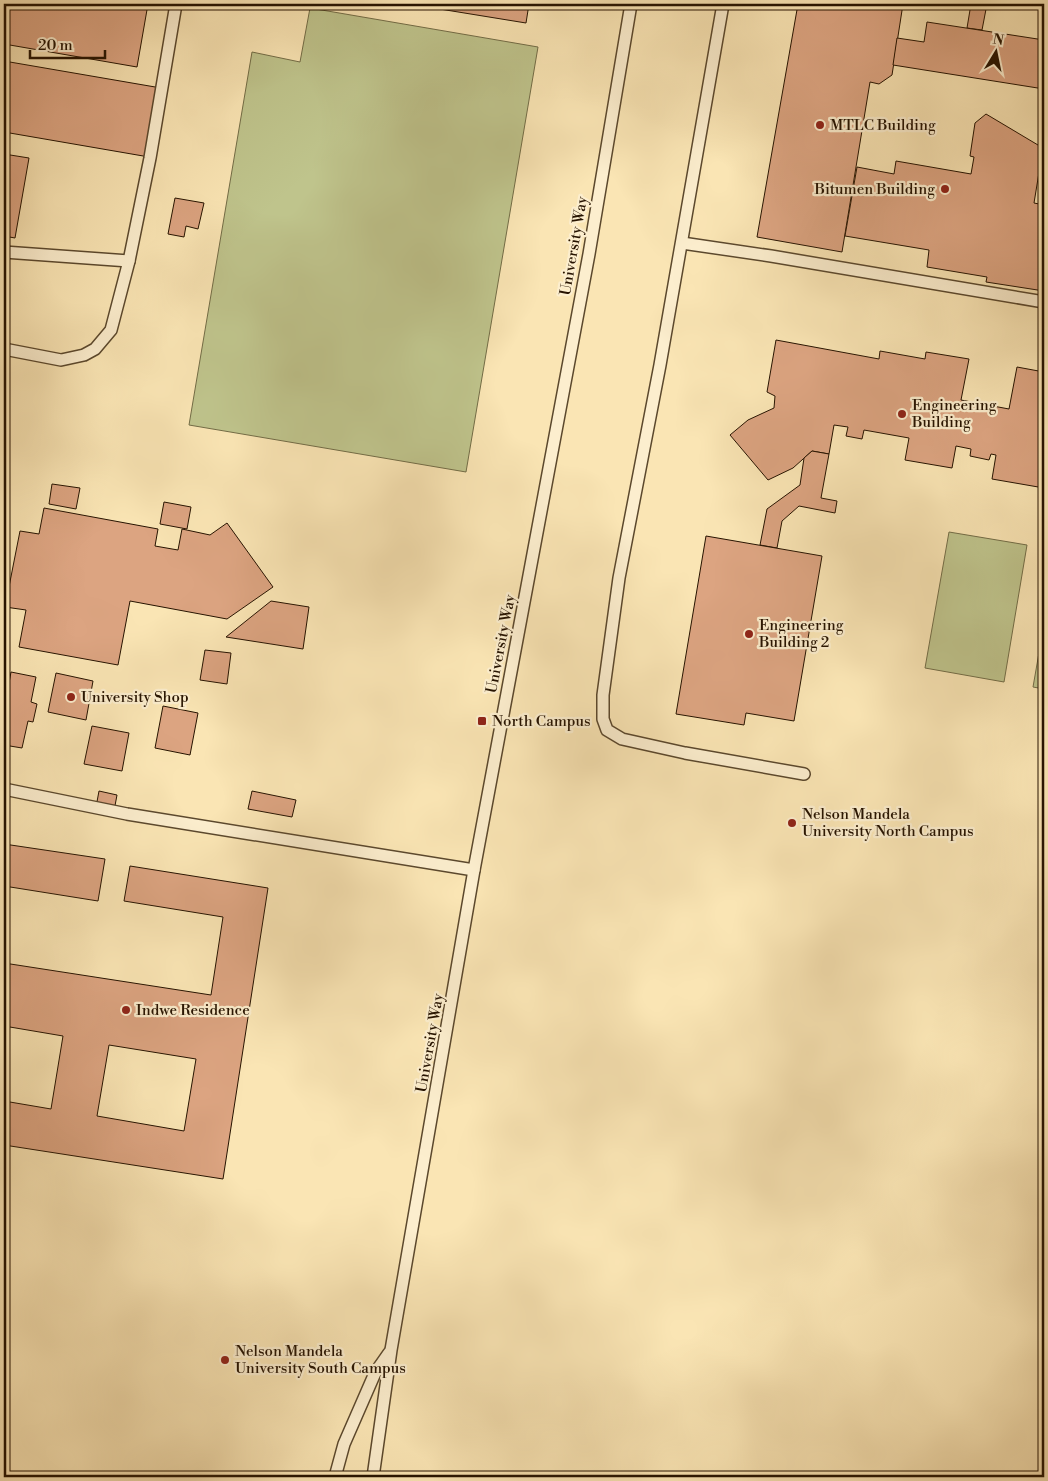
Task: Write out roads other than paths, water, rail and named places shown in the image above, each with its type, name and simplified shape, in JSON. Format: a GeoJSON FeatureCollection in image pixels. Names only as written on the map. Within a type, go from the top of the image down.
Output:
{"type":"FeatureCollection","features":[{"type":"Feature","properties":{"kind":"lane"},"geometry":{"type":"LineString","coordinates":[[4,349],[60,360],[84,355],[95,349],[111,330],[130,261],[152,149],[176,4]]}},
{"type":"Feature","properties":{"kind":"lane","name":"University Way"},"geometry":{"type":"LineString","coordinates":[[373,1477],[391,1350],[436,1101],[474,870],[589,254],[631,4]]}},
{"type":"Feature","properties":{"kind":"lane"},"geometry":{"type":"LineString","coordinates":[[723,4],[659,375],[619,578],[603,695],[603,719],[607,730],[622,739],[685,753],[804,774]]}},
{"type":"Feature","properties":{"kind":"lane"},"geometry":{"type":"LineString","coordinates":[[682,243],[1044,302]]}},
{"type":"Feature","properties":{"kind":"lane"},"geometry":{"type":"LineString","coordinates":[[4,252],[130,261]]}},
{"type":"Feature","properties":{"kind":"lane"},"geometry":{"type":"LineString","coordinates":[[4,789],[127,814],[474,870]]}},
{"type":"Feature","properties":{"kind":"lane","name":"University Way"},"geometry":{"type":"LineString","coordinates":[[335,1477],[344,1444],[375,1373],[391,1350]]}},
{"type":"Feature","properties":{"kind":"place","name":"MTLC Building"},"geometry":{"type":"Point","coordinates":[820,125]}},
{"type":"Feature","properties":{"kind":"place","name":"Bitumen Building"},"geometry":{"type":"Point","coordinates":[945,189]}},
{"type":"Feature","properties":{"kind":"place","name":"Engineering Building"},"geometry":{"type":"Point","coordinates":[902,414]}},
{"type":"Feature","properties":{"kind":"place","name":"Engineering Building 2"},"geometry":{"type":"Point","coordinates":[749,634]}},
{"type":"Feature","properties":{"kind":"place","name":"University Shop"},"geometry":{"type":"Point","coordinates":[71,697]}},
{"type":"Feature","properties":{"kind":"place","name":"North Campus"},"geometry":{"type":"Point","coordinates":[482,721]}},
{"type":"Feature","properties":{"kind":"place","name":"Nelson Mandela University North Campus"},"geometry":{"type":"Point","coordinates":[792,823]}},
{"type":"Feature","properties":{"kind":"place","name":"Indwe Residence"},"geometry":{"type":"Point","coordinates":[126,1010]}},
{"type":"Feature","properties":{"kind":"place","name":"Nelson Mandela University South Campus"},"geometry":{"type":"Point","coordinates":[225,1360]}}]}
